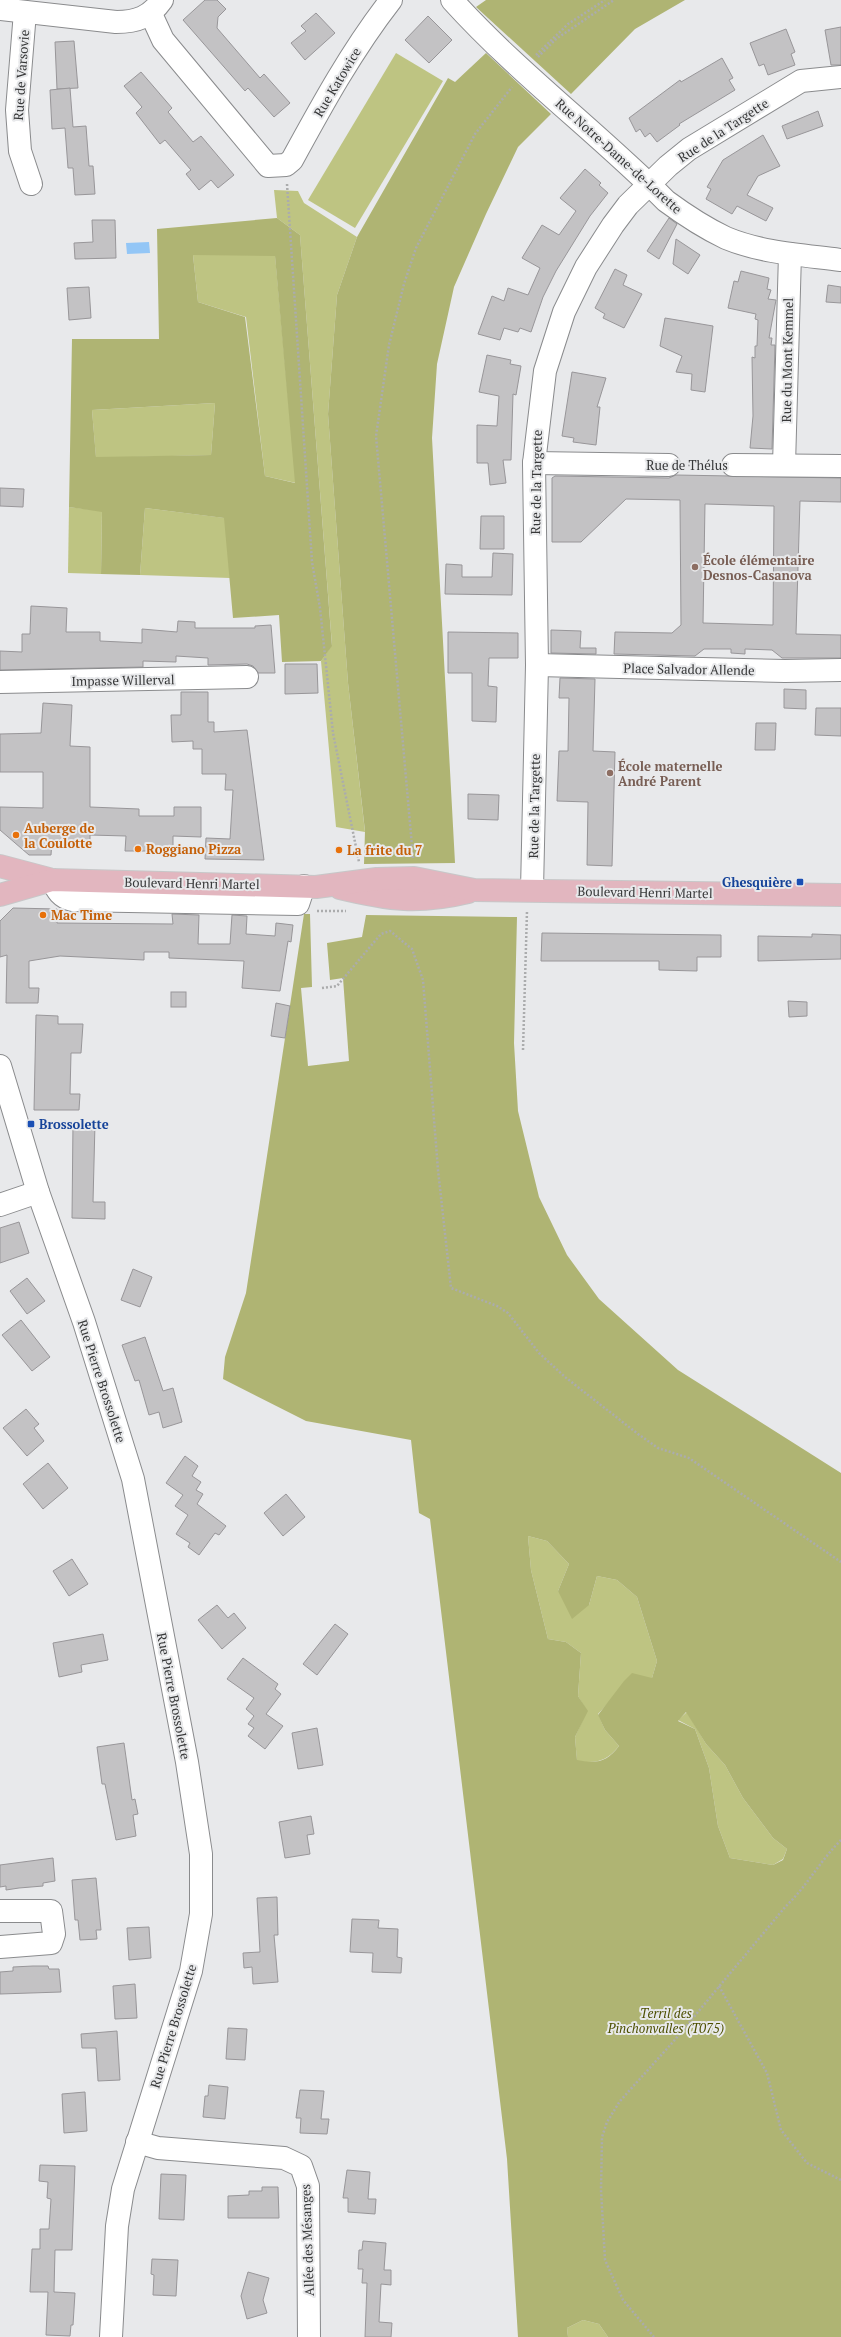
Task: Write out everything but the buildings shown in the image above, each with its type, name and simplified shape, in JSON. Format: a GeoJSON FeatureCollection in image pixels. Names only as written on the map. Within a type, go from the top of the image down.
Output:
{"type":"FeatureCollection","features":[{"type":"Feature","properties":{"kind":"main road","name":"Boulevard Henri Martel"},"geometry":{"type":"LineString","coordinates":[[0,866],[52,880],[332,886],[383,899],[414,901],[446,897],[474,890],[841,895]]}},
{"type":"Feature","properties":{"kind":"main road","name":"Boulevard Henri Martel"},"geometry":{"type":"LineString","coordinates":[[0,895],[52,880]]}},
{"type":"Feature","properties":{"kind":"street","name":"Rue Katowice"},"geometry":{"type":"LineString","coordinates":[[286,165],[292,160],[329,92],[365,34],[391,0]]}},
{"type":"Feature","properties":{"kind":"street","name":"Rue Notre-Dame-de-Lorette"},"geometry":{"type":"LineString","coordinates":[[452,0],[474,25],[521,69],[649,183],[666,201],[692,220],[727,238],[790,254],[841,260]]}},
{"type":"Feature","properties":{"kind":"street"},"geometry":{"type":"LineString","coordinates":[[0,9],[116,22],[134,22],[157,7],[163,40],[268,166],[286,165]]}},
{"type":"Feature","properties":{"kind":"street","name":"Rue de Varsovie"},"geometry":{"type":"LineString","coordinates":[[26,12],[17,110],[20,151],[31,184]]}},
{"type":"Feature","properties":{"kind":"street","name":"Rue de la Targette"},"geometry":{"type":"LineString","coordinates":[[530,890],[537,665],[534,463],[545,372],[564,312],[586,267],[613,225],[649,183],[689,149],[801,81],[841,77]]}},
{"type":"Feature","properties":{"kind":"street","name":"Rue du Mont Kemmel"},"geometry":{"type":"LineString","coordinates":[[784,465],[790,254]]}},
{"type":"Feature","properties":{"kind":"street","name":"Rue de Thélus"},"geometry":{"type":"LineString","coordinates":[[534,463],[669,465]]}},
{"type":"Feature","properties":{"kind":"street","name":"Rue de Thélus"},"geometry":{"type":"LineString","coordinates":[[733,465],[841,466]]}},
{"type":"Feature","properties":{"kind":"street","name":"Place Salvador Allende"},"geometry":{"type":"LineString","coordinates":[[537,665],[785,671],[841,670]]}},
{"type":"Feature","properties":{"kind":"street","name":"Impasse Willerval"},"geometry":{"type":"LineString","coordinates":[[0,682],[247,677]]}},
{"type":"Feature","properties":{"kind":"street","name":"Rue Pierre Brossolette"},"geometry":{"type":"LineString","coordinates":[[0,1066],[38,1192],[84,1322],[133,1479],[185,1754],[201,1854],[201,1914],[191,1971],[123,2189],[117,2226],[111,2337]]}},
{"type":"Feature","properties":{"kind":"street"},"geometry":{"type":"LineString","coordinates":[[0,1205],[38,1192]]}},
{"type":"Feature","properties":{"kind":"street"},"geometry":{"type":"LineString","coordinates":[[0,1912],[51,1911],[54,1934],[51,1943],[0,1947]]}},
{"type":"Feature","properties":{"kind":"street","name":"Allée des Mésanges"},"geometry":{"type":"LineString","coordinates":[[137,2142],[158,2148],[284,2158],[301,2166],[308,2186],[309,2337]]}},
{"type":"Feature","properties":{"kind":"path"},"geometry":{"type":"LineString","coordinates":[[536,54],[568,24],[605,0]]}},
{"type":"Feature","properties":{"kind":"path"},"geometry":{"type":"LineString","coordinates":[[536,60],[556,39],[614,0]]}},
{"type":"Feature","properties":{"kind":"path"},"geometry":{"type":"LineString","coordinates":[[413,863],[376,436],[389,345],[404,284],[416,248],[475,134],[505,96]]}},
{"type":"Feature","properties":{"kind":"path"},"geometry":{"type":"LineString","coordinates":[[286,165],[312,562],[320,608],[333,734],[360,867]]}},
{"type":"Feature","properties":{"kind":"path","name":"Rue de Thélus"},"geometry":{"type":"LineString","coordinates":[[669,465],[733,465]]}},
{"type":"Feature","properties":{"kind":"path"},"geometry":{"type":"LineString","coordinates":[[523,1050],[530,890]]}},
{"type":"Feature","properties":{"kind":"path"},"geometry":{"type":"LineString","coordinates":[[322,988],[337,986],[381,934],[390,931],[412,949],[423,980],[438,1170],[451,1288],[497,1306],[508,1313],[539,1353],[565,1377],[638,1434],[658,1448],[689,1458],[841,1562]]}},
{"type":"Feature","properties":{"kind":"path"},"geometry":{"type":"LineString","coordinates":[[654,2337],[623,2300],[605,2260],[601,2176],[602,2136],[607,2122],[620,2101],[786,1906],[802,1891],[814,1869],[841,1840]]}},
{"type":"Feature","properties":{"kind":"path"},"geometry":{"type":"LineString","coordinates":[[719,1986],[767,2073],[781,2130],[806,2163],[841,2180]]}},
{"type":"Feature","properties":{"kind":"green space"},"geometry":{"type":"Polygon","coordinates":[[[486,0],[685,0],[635,29],[571,94],[476,7],[486,0]]]}},
{"type":"Feature","properties":{"kind":"green space"},"geometry":{"type":"Polygon","coordinates":[[[396,53],[443,81],[355,228],[308,200],[396,53]]]}},
{"type":"Feature","properties":{"kind":"green space"},"geometry":{"type":"Polygon","coordinates":[[[486,53],[551,114],[518,147],[486,214],[454,287],[437,364],[432,438],[455,863],[364,864],[365,831],[348,683],[328,414],[337,295],[357,237],[448,78],[455,82],[486,53]]]}},
{"type":"Feature","properties":{"kind":"green space"},"geometry":{"type":"Polygon","coordinates":[[[274,190],[298,191],[304,203],[357,237],[337,295],[328,414],[348,683],[365,832],[336,827],[321,661],[332,645],[300,235],[277,218],[274,190]]]}},
{"type":"Feature","properties":{"kind":"green space"},"geometry":{"type":"Polygon","coordinates":[[[277,218],[300,235],[332,646],[321,661],[282,662],[279,615],[233,618],[224,518],[145,508],[140,575],[101,574],[102,512],[69,507],[72,339],[159,339],[157,229],[277,218]],[[193,255],[198,302],[245,317],[265,476],[295,483],[275,256],[193,255]],[[215,403],[92,410],[96,457],[211,455],[215,403]]]}},
{"type":"Feature","properties":{"kind":"green space"},"geometry":{"type":"Polygon","coordinates":[[[193,255],[275,255],[296,483],[265,476],[246,317],[198,302],[193,255]]]}},
{"type":"Feature","properties":{"kind":"green space"},"geometry":{"type":"Polygon","coordinates":[[[215,403],[211,455],[96,458],[92,410],[215,403]]]}},
{"type":"Feature","properties":{"kind":"green space"},"geometry":{"type":"Polygon","coordinates":[[[69,507],[102,511],[101,574],[68,573],[69,507]]]}},
{"type":"Feature","properties":{"kind":"green space"},"geometry":{"type":"Polygon","coordinates":[[[145,508],[225,518],[230,578],[140,575],[145,508]]]}},
{"type":"Feature","properties":{"kind":"green space","name":"Terril des Pinchonvalles (T075)"},"geometry":{"type":"Polygon","coordinates":[[[304,914],[310,914],[312,987],[301,988],[308,1066],[349,1061],[343,978],[330,980],[327,943],[362,937],[366,915],[517,917],[514,1043],[518,1111],[539,1197],[567,1255],[599,1299],[678,1370],[841,1473],[841,2337],[608,2337],[599,2324],[583,2320],[567,2328],[568,2337],[518,2337],[507,2159],[430,1519],[419,1513],[411,1440],[306,1421],[223,1379],[225,1357],[246,1293],[304,914]],[[528,1536],[531,1570],[548,1639],[566,1642],[581,1653],[578,1696],[588,1711],[575,1737],[577,1760],[596,1762],[606,1759],[619,1746],[605,1730],[598,1715],[632,1673],[652,1678],[657,1661],[637,1597],[617,1580],[597,1576],[589,1605],[572,1619],[558,1591],[569,1564],[547,1541],[528,1536]],[[686,1712],[678,1721],[695,1729],[709,1768],[718,1826],[730,1858],[773,1865],[783,1860],[787,1849],[773,1838],[743,1798],[725,1765],[706,1744],[686,1712]]]}},
{"type":"Feature","properties":{"kind":"green space"},"geometry":{"type":"Polygon","coordinates":[[[528,1536],[547,1541],[569,1564],[558,1591],[589,1605],[597,1576],[617,1580],[637,1597],[657,1661],[652,1678],[610,1701],[598,1714],[605,1730],[619,1746],[610,1755],[595,1762],[577,1761],[575,1737],[587,1711],[578,1696],[581,1653],[566,1642],[548,1639],[531,1570],[528,1536]]]}},
{"type":"Feature","properties":{"kind":"green space"},"geometry":{"type":"Polygon","coordinates":[[[687,1712],[706,1744],[725,1765],[743,1798],[773,1838],[787,1849],[783,1859],[773,1865],[730,1858],[718,1826],[709,1768],[695,1729],[678,1720],[687,1712]]]}},
{"type":"Feature","properties":{"kind":"green space"},"geometry":{"type":"Polygon","coordinates":[[[583,2320],[599,2324],[608,2337],[568,2337],[567,2328],[583,2320]]]}},
{"type":"Feature","properties":{"kind":"water"},"geometry":{"type":"Polygon","coordinates":[[[149,242],[150,253],[127,254],[126,243],[149,242]]]}},
{"type":"Feature","properties":{"kind":"place","name":"École élémentaire Desnos-Casanova"},"geometry":{"type":"Point","coordinates":[695,567]}},
{"type":"Feature","properties":{"kind":"place","name":"École maternelle André Parent"},"geometry":{"type":"Point","coordinates":[610,773]}},
{"type":"Feature","properties":{"kind":"place","name":"Auberge de la Coulotte"},"geometry":{"type":"Point","coordinates":[16,835]}},
{"type":"Feature","properties":{"kind":"place","name":"Roggiano Pizza"},"geometry":{"type":"Point","coordinates":[138,849]}},
{"type":"Feature","properties":{"kind":"place","name":"La frite du 7"},"geometry":{"type":"Point","coordinates":[339,850]}},
{"type":"Feature","properties":{"kind":"place","name":"Ghesquière"},"geometry":{"type":"Point","coordinates":[800,882]}},
{"type":"Feature","properties":{"kind":"place","name":"Mac Time"},"geometry":{"type":"Point","coordinates":[43,915]}},
{"type":"Feature","properties":{"kind":"place","name":"Brossolette"},"geometry":{"type":"Point","coordinates":[31,1124]}}]}
